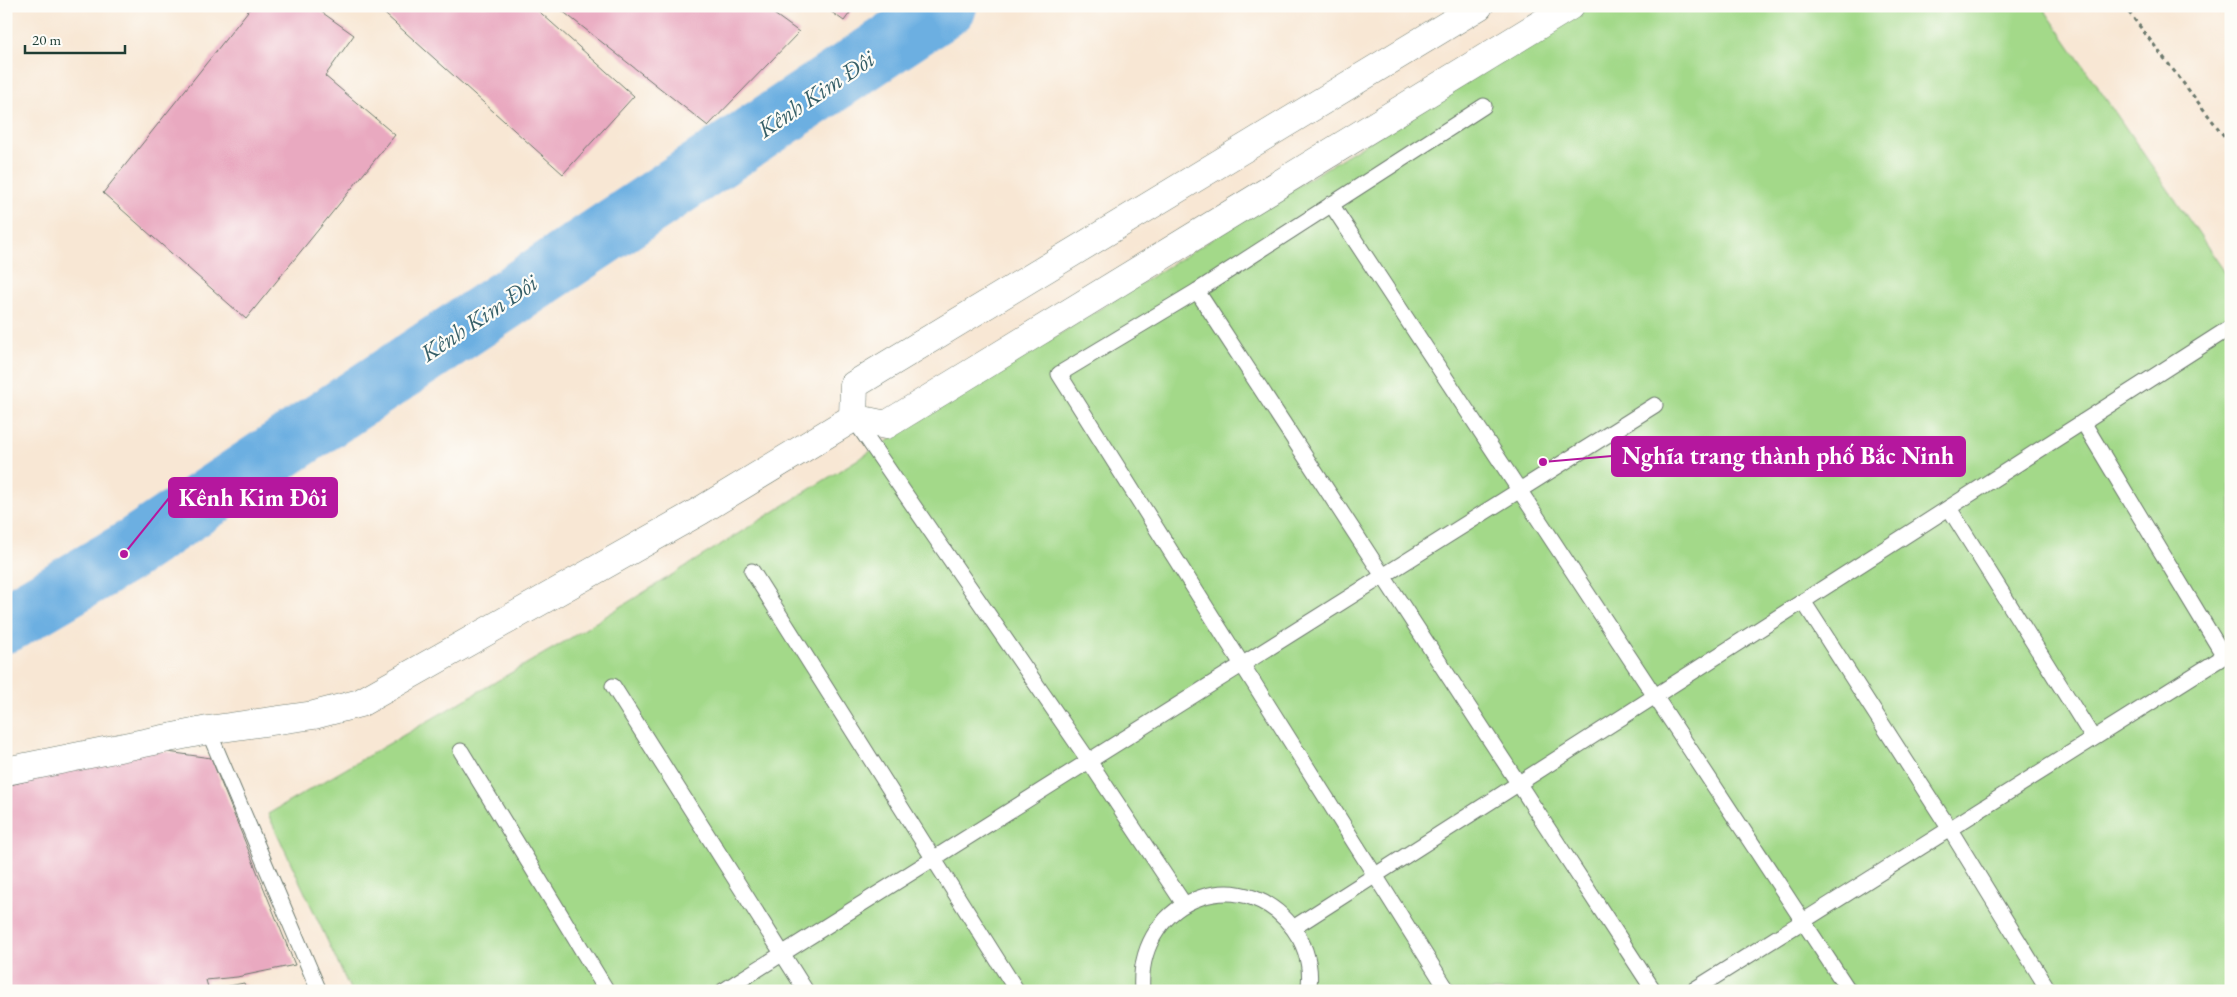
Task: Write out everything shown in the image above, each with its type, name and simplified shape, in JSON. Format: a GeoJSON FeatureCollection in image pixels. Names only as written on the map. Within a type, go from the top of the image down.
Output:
{"type":"FeatureCollection","features":[{"type":"Feature","properties":{"kind":"street"},"geometry":{"type":"LineString","coordinates":[[853,418],[854,385],[1479,6]]}},
{"type":"Feature","properties":{"kind":"street"},"geometry":{"type":"LineString","coordinates":[[6,771],[208,730],[314,715],[360,703],[692,516],[853,418],[886,425],[1570,6]]}},
{"type":"Feature","properties":{"kind":"lane"},"geometry":{"type":"LineString","coordinates":[[1448,991],[1059,374],[1197,291],[1484,106]]}},
{"type":"Feature","properties":{"kind":"lane"},"geometry":{"type":"LineString","coordinates":[[1332,204],[1849,991]]}},
{"type":"Feature","properties":{"kind":"lane"},"geometry":{"type":"LineString","coordinates":[[1197,291],[1654,991]]}},
{"type":"Feature","properties":{"kind":"lane"},"geometry":{"type":"LineString","coordinates":[[1293,928],[2231,327]]}},
{"type":"Feature","properties":{"kind":"lane"},"geometry":{"type":"LineString","coordinates":[[723,991],[1654,405]]}},
{"type":"Feature","properties":{"kind":"lane"},"geometry":{"type":"LineString","coordinates":[[853,418],[1089,761],[1184,904]]}},
{"type":"Feature","properties":{"kind":"lane"},"geometry":{"type":"LineString","coordinates":[[1692,991],[2227,654],[2083,422]]}},
{"type":"Feature","properties":{"kind":"lane"},"geometry":{"type":"LineString","coordinates":[[1949,508],[2093,738]]}},
{"type":"Feature","properties":{"kind":"lane"},"geometry":{"type":"LineString","coordinates":[[752,571],[1017,991]]}},
{"type":"Feature","properties":{"kind":"lane"},"geometry":{"type":"LineString","coordinates":[[1803,601],[1949,828],[2049,991]]}},
{"type":"Feature","properties":{"kind":"lane"},"geometry":{"type":"LineString","coordinates":[[613,686],[806,991]]}},
{"type":"Feature","properties":{"kind":"lane"},"geometry":{"type":"LineString","coordinates":[[208,730],[319,991]]}},
{"type":"Feature","properties":{"kind":"lane"},"geometry":{"type":"LineString","coordinates":[[460,751],[607,991]]}},
{"type":"Feature","properties":{"kind":"lane"},"geometry":{"type":"LineString","coordinates":[[1142,991],[1141,970],[1145,950],[1154,932],[1167,916],[1184,904],[1202,896],[1223,894],[1243,895],[1262,902],[1280,913],[1293,928],[1303,945],[1309,965],[1308,991]]}},
{"type":"Feature","properties":{"kind":"path"},"geometry":{"type":"LineString","coordinates":[[2124,6],[2231,146]]}},
{"type":"Feature","properties":{"kind":"green space"},"geometry":{"type":"Polygon","coordinates":[[[1587,6],[2042,6],[2231,281],[2231,991],[351,991],[268,814],[564,642],[1587,6]]]}},
{"type":"Feature","properties":{"kind":"building"},"geometry":{"type":"Polygon","coordinates":[[[252,6],[313,6],[354,35],[325,76],[395,135],[246,319],[103,193],[252,6]]]}},
{"type":"Feature","properties":{"kind":"building"},"geometry":{"type":"Polygon","coordinates":[[[376,6],[533,6],[634,96],[563,174],[376,6]]]}},
{"type":"Feature","properties":{"kind":"building"},"geometry":{"type":"Polygon","coordinates":[[[556,6],[763,6],[799,32],[708,126],[556,6]]]}},
{"type":"Feature","properties":{"kind":"building"},"geometry":{"type":"Polygon","coordinates":[[[823,6],[855,6],[844,21],[823,6]]]}},
{"type":"Feature","properties":{"kind":"building"},"geometry":{"type":"Polygon","coordinates":[[[153,750],[211,758],[295,965],[237,977],[206,980],[209,991],[6,991],[6,786],[153,750]]]}},
{"type":"Feature","properties":{"kind":"building"},"geometry":{"type":"Polygon","coordinates":[[[244,983],[247,991],[210,991],[210,990],[244,983]]]}},
{"type":"Feature","properties":{"kind":"waterway","name":"Kênh Kim Đôi"},"geometry":{"type":"LineString","coordinates":[[6,623],[124,554],[947,6]]}},
{"type":"Feature","properties":{"kind":"place","name":"Nghĩa trang thành phố Bắc Ninh"},"geometry":{"type":"Point","coordinates":[1543,462]}},
{"type":"Feature","properties":{"kind":"place","name":"Kênh Kim Đôi"},"geometry":{"type":"Point","coordinates":[124,554]}}]}
